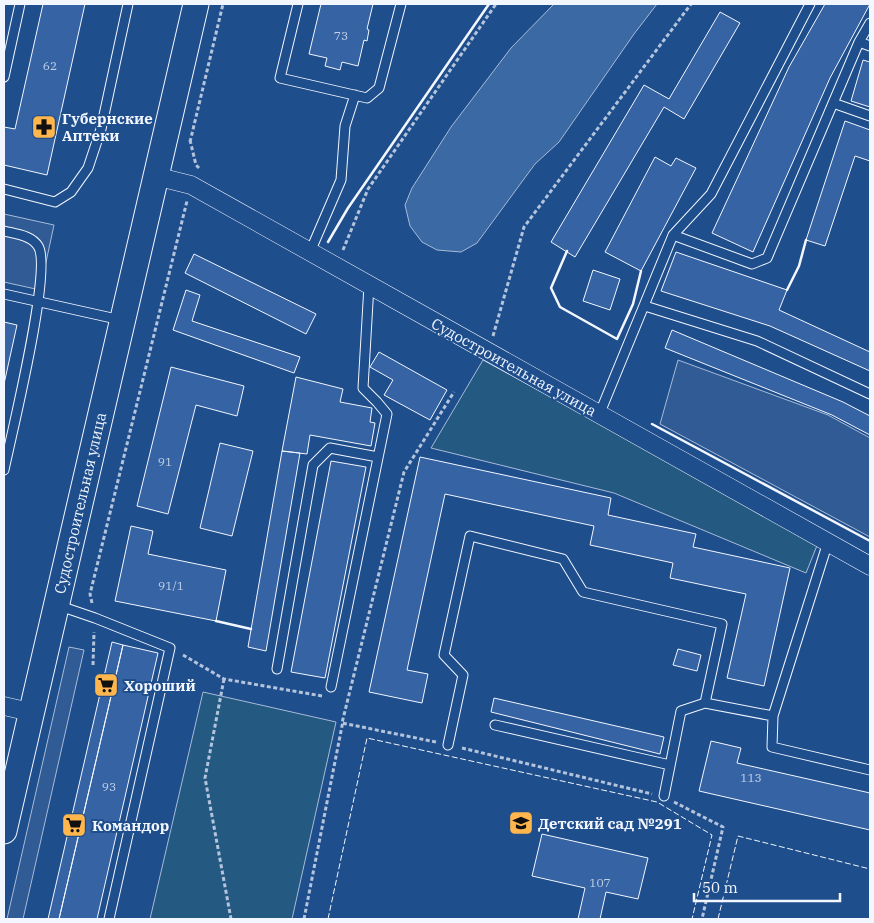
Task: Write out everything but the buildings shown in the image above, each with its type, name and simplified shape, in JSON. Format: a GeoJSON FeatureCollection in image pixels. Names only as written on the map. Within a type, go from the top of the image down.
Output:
{"type":"FeatureCollection","features":[{"type":"Feature","properties":{"kind":"main road","name":"Судостроительная улица"},"geometry":{"type":"LineString","coordinates":[[4,830],[196,4]]}},
{"type":"Feature","properties":{"kind":"street","name":"Судостроительная улица"},"geometry":{"type":"LineString","coordinates":[[155,176],[191,185],[870,566]]}},
{"type":"Feature","properties":{"kind":"street"},"geometry":{"type":"LineString","coordinates":[[4,706],[30,712]]}},
{"type":"Feature","properties":{"kind":"lane"},"geometry":{"type":"LineString","coordinates":[[4,77],[20,4]]}},
{"type":"Feature","properties":{"kind":"lane"},"geometry":{"type":"LineString","coordinates":[[4,190],[56,202],[71,192],[88,168],[101,128],[128,4]]}},
{"type":"Feature","properties":{"kind":"lane"},"geometry":{"type":"LineString","coordinates":[[298,4],[280,78],[367,98],[379,88],[400,4]]}},
{"type":"Feature","properties":{"kind":"lane"},"geometry":{"type":"LineString","coordinates":[[600,415],[673,235],[711,194],[810,4]]}},
{"type":"Feature","properties":{"kind":"lane"},"geometry":{"type":"LineString","coordinates":[[673,235],[752,264],[767,258],[859,42],[870,23]]}},
{"type":"Feature","properties":{"kind":"lane"},"geometry":{"type":"LineString","coordinates":[[859,42],[870,46]]}},
{"type":"Feature","properties":{"kind":"lane"},"geometry":{"type":"LineString","coordinates":[[310,252],[341,180],[344,126],[355,96]]}},
{"type":"Feature","properties":{"kind":"lane"},"geometry":{"type":"LineString","coordinates":[[833,103],[870,116]]}},
{"type":"Feature","properties":{"kind":"lane"},"geometry":{"type":"LineString","coordinates":[[4,231],[26,236],[38,245],[42,255],[39,302],[4,470]]}},
{"type":"Feature","properties":{"kind":"lane"},"geometry":{"type":"LineString","coordinates":[[331,687],[387,414],[363,388],[369,285]]}},
{"type":"Feature","properties":{"kind":"lane"},"geometry":{"type":"LineString","coordinates":[[4,294],[122,320]]}},
{"type":"Feature","properties":{"kind":"lane"},"geometry":{"type":"LineString","coordinates":[[645,306],[757,342],[870,394]]}},
{"type":"Feature","properties":{"kind":"lane"},"geometry":{"type":"LineString","coordinates":[[277,669],[313,465],[330,448],[378,457]]}},
{"type":"Feature","properties":{"kind":"lane"},"geometry":{"type":"LineString","coordinates":[[448,745],[463,675],[444,655],[470,536],[563,559],[582,592],[722,624],[705,703]]}},
{"type":"Feature","properties":{"kind":"lane"},"geometry":{"type":"LineString","coordinates":[[828,542],[773,716],[772,747],[870,770]]}},
{"type":"Feature","properties":{"kind":"lane"},"geometry":{"type":"LineString","coordinates":[[57,605],[170,648],[109,919]]}},
{"type":"Feature","properties":{"kind":"lane"},"geometry":{"type":"LineString","coordinates":[[664,796],[681,711],[705,703],[773,716]]}},
{"type":"Feature","properties":{"kind":"lane"},"geometry":{"type":"LineString","coordinates":[[495,725],[670,765]]}},
{"type":"Feature","properties":{"kind":"path"},"geometry":{"type":"LineString","coordinates":[[93,665],[95,618],[90,594],[196,165],[190,140],[223,4]]}},
{"type":"Feature","properties":{"kind":"path"},"geometry":{"type":"LineString","coordinates":[[340,258],[368,189],[496,4]]}},
{"type":"Feature","properties":{"kind":"path"},"geometry":{"type":"LineString","coordinates":[[491,344],[524,227],[691,4]]}},
{"type":"Feature","properties":{"kind":"path"},"geometry":{"type":"LineString","coordinates":[[304,919],[342,723],[404,472],[454,392]]}},
{"type":"Feature","properties":{"kind":"path"},"geometry":{"type":"LineString","coordinates":[[170,648],[224,678],[328,697]]}},
{"type":"Feature","properties":{"kind":"path"},"geometry":{"type":"LineString","coordinates":[[224,678],[205,778],[231,919]]}},
{"type":"Feature","properties":{"kind":"path"},"geometry":{"type":"LineString","coordinates":[[342,723],[448,745],[664,796],[723,827],[702,919]]}},
{"type":"Feature","properties":{"kind":"shaded area"},"geometry":{"type":"Polygon","coordinates":[[[554,4],[657,4],[559,142],[535,164],[477,243],[461,252],[437,250],[422,242],[410,226],[405,205],[412,188],[451,127],[511,48],[554,4]]]}},
{"type":"Feature","properties":{"kind":"shaded area"},"geometry":{"type":"Polygon","coordinates":[[[4,214],[54,225],[40,290],[4,282],[4,214]]]}},
{"type":"Feature","properties":{"kind":"shaded area"},"geometry":{"type":"Polygon","coordinates":[[[483,360],[818,543],[806,573],[614,493],[431,448],[483,360]]]}},
{"type":"Feature","properties":{"kind":"shaded area"},"geometry":{"type":"Polygon","coordinates":[[[678,360],[828,415],[870,438],[870,537],[660,424],[678,360]]]}},
{"type":"Feature","properties":{"kind":"shaded area"},"geometry":{"type":"Polygon","coordinates":[[[69,647],[84,650],[23,919],[7,919],[69,647]]]}},
{"type":"Feature","properties":{"kind":"shaded area"},"geometry":{"type":"Polygon","coordinates":[[[203,692],[336,722],[292,919],[150,919],[203,692]]]}},
{"type":"Feature","properties":{"kind":"fence"},"geometry":{"type":"LineString","coordinates":[[328,919],[367,738],[657,802],[712,835],[692,919]]}},
{"type":"Feature","properties":{"kind":"fence"},"geometry":{"type":"LineString","coordinates":[[718,919],[738,836],[870,869]]}},
{"type":"Feature","properties":{"kind":"wall"},"geometry":{"type":"LineString","coordinates":[[328,242],[348,208],[489,4]]}},
{"type":"Feature","properties":{"kind":"wall"},"geometry":{"type":"LineString","coordinates":[[787,290],[799,266],[806,240]]}},
{"type":"Feature","properties":{"kind":"wall"},"geometry":{"type":"LineString","coordinates":[[567,251],[551,288],[560,307],[617,339],[633,304],[641,271]]}},
{"type":"Feature","properties":{"kind":"wall"},"geometry":{"type":"LineString","coordinates":[[652,424],[870,541]]}},
{"type":"Feature","properties":{"kind":"wall"},"geometry":{"type":"LineString","coordinates":[[216,621],[251,629]]}},
{"type":"Feature","properties":{"kind":"place","name":"Губернские Аптеки"},"geometry":{"type":"Point","coordinates":[44,127]}},
{"type":"Feature","properties":{"kind":"place","name":"Хороший"},"geometry":{"type":"Point","coordinates":[106,685]}},
{"type":"Feature","properties":{"kind":"place","name":"Детский сад №291"},"geometry":{"type":"Point","coordinates":[521,823]}},
{"type":"Feature","properties":{"kind":"place","name":"Командор"},"geometry":{"type":"Point","coordinates":[74,825]}}]}
